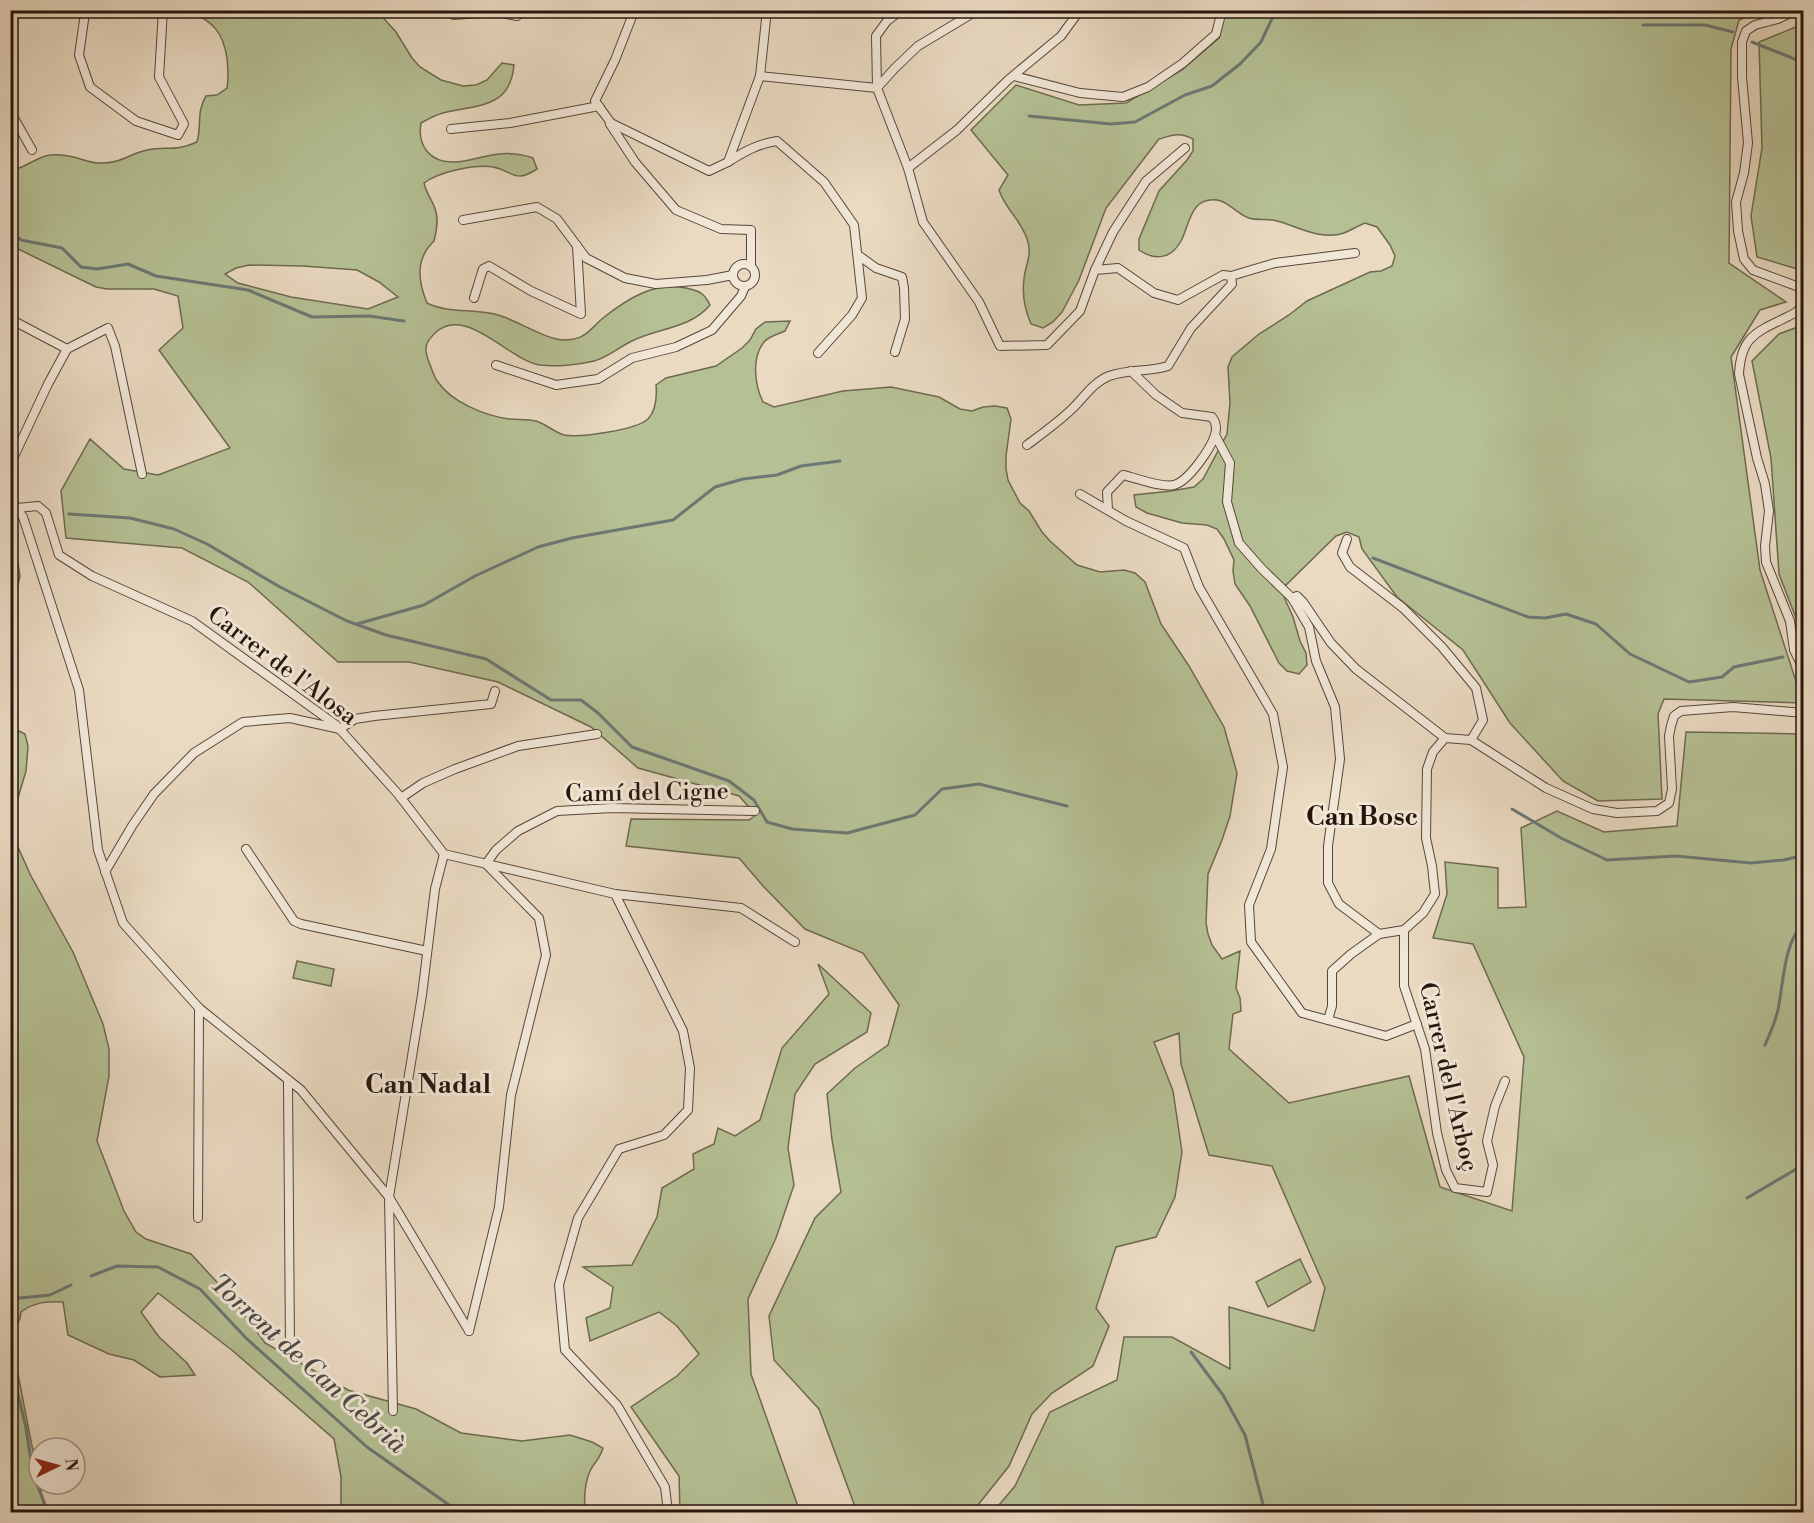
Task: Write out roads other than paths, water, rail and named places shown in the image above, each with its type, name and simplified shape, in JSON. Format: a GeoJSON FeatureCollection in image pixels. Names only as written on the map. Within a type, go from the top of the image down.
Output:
{"type":"FeatureCollection","features":[{"type":"Feature","properties":{"kind":"street"},"geometry":{"type":"LineString","coordinates":[[83,10],[85,13],[79,56],[90,87],[136,121],[178,135],[183,124],[159,76],[163,10]]}},
{"type":"Feature","properties":{"kind":"street"},"geometry":{"type":"LineString","coordinates":[[447,10],[453,15],[496,12],[517,16]]}},
{"type":"Feature","properties":{"kind":"street"},"geometry":{"type":"LineString","coordinates":[[729,162],[760,76],[767,10]]}},
{"type":"Feature","properties":{"kind":"street"},"geometry":{"type":"LineString","coordinates":[[901,10],[887,21],[876,36],[877,88],[908,168],[923,222],[980,302],[1000,346],[1047,345],[1080,311],[1095,270],[1113,232],[1146,182],[1185,148]]}},
{"type":"Feature","properties":{"kind":"street"},"geometry":{"type":"LineString","coordinates":[[877,88],[918,46],[978,10]]}},
{"type":"Feature","properties":{"kind":"street"},"geometry":{"type":"LineString","coordinates":[[908,168],[957,130],[1014,75],[1061,36],[1080,10]]}},
{"type":"Feature","properties":{"kind":"street"},"geometry":{"type":"LineString","coordinates":[[1014,75],[1080,93],[1123,97],[1148,87],[1183,63],[1216,34],[1222,10]]}},
{"type":"Feature","properties":{"kind":"street"},"geometry":{"type":"LineString","coordinates":[[1797,10],[1778,19],[1755,25],[1746,31],[1742,42],[1742,77],[1748,142],[1744,173],[1736,202],[1738,231],[1744,259],[1753,270],[1798,287],[1803,292]]}},
{"type":"Feature","properties":{"kind":"street"},"geometry":{"type":"LineString","coordinates":[[632,12],[615,60],[595,101],[610,123],[709,171],[729,162],[746,150],[760,144],[777,141],[824,182],[854,225],[862,298],[852,315],[818,353]]}},
{"type":"Feature","properties":{"kind":"street"},"geometry":{"type":"LineString","coordinates":[[760,76],[877,88]]}},
{"type":"Feature","properties":{"kind":"street"},"geometry":{"type":"LineString","coordinates":[[451,129],[510,123],[599,106]]}},
{"type":"Feature","properties":{"kind":"street"},"geometry":{"type":"LineString","coordinates":[[496,365],[556,385],[598,380],[632,358],[676,347],[712,330],[741,296],[745,287],[755,279],[755,272],[751,266],[752,230],[722,229],[676,210],[635,162],[599,106]]}},
{"type":"Feature","properties":{"kind":"street"},"geometry":{"type":"LineString","coordinates":[[10,111],[32,150]]}},
{"type":"Feature","properties":{"kind":"street"},"geometry":{"type":"LineString","coordinates":[[463,220],[537,207],[558,219],[586,258],[626,278],[656,284],[707,280],[733,275]]}},
{"type":"Feature","properties":{"kind":"street"},"geometry":{"type":"LineString","coordinates":[[474,298],[483,269],[489,266],[531,291],[581,314],[577,246]]}},
{"type":"Feature","properties":{"kind":"street"},"geometry":{"type":"LineString","coordinates":[[1095,270],[1118,268],[1154,293],[1178,300],[1227,275],[1275,263],[1355,253]]}},
{"type":"Feature","properties":{"kind":"street"},"geometry":{"type":"LineString","coordinates":[[858,255],[876,268],[902,277],[905,319],[895,352]]}},
{"type":"Feature","properties":{"kind":"street"},"geometry":{"type":"LineString","coordinates":[[745,287],[738,285],[733,278],[735,268],[741,264],[751,266]]}},
{"type":"Feature","properties":{"kind":"street"},"geometry":{"type":"LineString","coordinates":[[1028,445],[1075,406],[1090,388],[1108,376],[1168,366],[1191,327],[1232,284],[1227,275]]}},
{"type":"Feature","properties":{"kind":"street"},"geometry":{"type":"LineString","coordinates":[[1803,304],[1798,312],[1752,336],[1744,348],[1739,374],[1757,458],[1765,484],[1768,511],[1766,562],[1790,621],[1794,650],[1803,670]]}},
{"type":"Feature","properties":{"kind":"street"},"geometry":{"type":"LineString","coordinates":[[10,319],[67,349]]}},
{"type":"Feature","properties":{"kind":"street"},"geometry":{"type":"LineString","coordinates":[[10,465],[67,349],[108,328],[115,346],[142,474]]}},
{"type":"Feature","properties":{"kind":"street"},"geometry":{"type":"LineString","coordinates":[[1108,510],[1107,492],[1123,475],[1154,484],[1174,485],[1192,473],[1215,435],[1216,423],[1212,417],[1182,413],[1156,395],[1131,371]]}},
{"type":"Feature","properties":{"kind":"street"},"geometry":{"type":"LineString","coordinates":[[1215,435],[1230,463],[1227,502],[1239,543],[1292,598],[1309,627],[1316,661],[1335,707],[1340,759],[1328,846],[1328,883],[1339,904],[1379,934]]}},
{"type":"Feature","properties":{"kind":"street"},"geometry":{"type":"LineString","coordinates":[[1080,494],[1126,521],[1184,548],[1199,587],[1273,714],[1283,767],[1271,849],[1249,905],[1251,942],[1302,1013],[1386,1035],[1417,1024]]}},
{"type":"Feature","properties":{"kind":"street"},"geometry":{"type":"LineString","coordinates":[[10,498],[23,517],[79,690],[98,850],[123,923],[199,1008],[301,1090],[389,1197],[469,1331],[499,1207],[511,1095],[546,955],[539,918],[486,864]]}},
{"type":"Feature","properties":{"kind":"street","name":"Carrer de l'Alosa"},"geometry":{"type":"LineString","coordinates":[[17,508],[38,506],[46,513],[59,555],[92,576],[192,621],[339,729],[401,798],[444,854]]}},
{"type":"Feature","properties":{"kind":"street"},"geometry":{"type":"LineString","coordinates":[[1347,539],[1342,553],[1350,567],[1403,608],[1442,647],[1476,688],[1483,720],[1471,740]]}},
{"type":"Feature","properties":{"kind":"street"},"geometry":{"type":"LineString","coordinates":[[1292,598],[1297,596],[1303,602],[1330,644],[1356,669],[1445,738],[1471,740],[1546,788],[1593,808],[1617,813],[1657,811],[1669,803],[1672,789],[1671,726],[1674,716],[1681,711],[1733,707],[1803,713]]}},
{"type":"Feature","properties":{"kind":"street"},"geometry":{"type":"LineString","coordinates":[[105,873],[132,826],[154,794],[194,753],[243,722],[290,718],[339,729],[354,720],[374,716],[491,704],[495,692]]}},
{"type":"Feature","properties":{"kind":"street"},"geometry":{"type":"LineString","coordinates":[[401,798],[423,783],[455,769],[518,747],[597,734]]}},
{"type":"Feature","properties":{"kind":"street"},"geometry":{"type":"LineString","coordinates":[[1328,1020],[1332,1006],[1332,971],[1379,934],[1404,930],[1423,914],[1435,894],[1426,838],[1427,769],[1433,752],[1445,738]]}},
{"type":"Feature","properties":{"kind":"street","name":"Camí del Cigne"},"geometry":{"type":"LineString","coordinates":[[486,864],[496,850],[518,831],[557,811],[612,808],[755,811]]}},
{"type":"Feature","properties":{"kind":"street"},"geometry":{"type":"LineString","coordinates":[[246,849],[294,921],[427,951]]}},
{"type":"Feature","properties":{"kind":"street"},"geometry":{"type":"LineString","coordinates":[[393,1411],[389,1197],[435,889],[444,854],[615,894],[741,908],[795,942]]}},
{"type":"Feature","properties":{"kind":"street"},"geometry":{"type":"LineString","coordinates":[[615,894],[683,1031],[690,1068],[688,1110],[664,1135],[619,1149],[578,1218],[558,1286],[565,1350],[617,1405],[665,1487],[668,1512]]}},
{"type":"Feature","properties":{"kind":"street","name":"Carrer del l'Arboç"},"geometry":{"type":"LineString","coordinates":[[1404,930],[1404,986],[1425,1049],[1437,1134],[1446,1170],[1455,1188],[1487,1192],[1493,1165],[1487,1141],[1495,1106],[1505,1081]]}},
{"type":"Feature","properties":{"kind":"street"},"geometry":{"type":"LineString","coordinates":[[198,1218],[199,1008]]}},
{"type":"Feature","properties":{"kind":"street"},"geometry":{"type":"LineString","coordinates":[[288,1080],[290,1352]]}},
{"type":"Feature","properties":{"kind":"waterway"},"geometry":{"type":"LineString","coordinates":[[1029,116],[1111,124],[1135,122],[1185,95],[1212,86],[1240,64],[1261,42],[1277,10]]}},
{"type":"Feature","properties":{"kind":"waterway"},"geometry":{"type":"LineString","coordinates":[[1643,25],[1705,25],[1733,32]]}},
{"type":"Feature","properties":{"kind":"waterway"},"geometry":{"type":"LineString","coordinates":[[1752,42],[1804,64]]}},
{"type":"Feature","properties":{"kind":"waterway"},"geometry":{"type":"LineString","coordinates":[[10,230],[21,240],[62,248],[81,267],[97,269],[128,264],[156,276],[248,290],[312,317],[369,316],[404,321]]}},
{"type":"Feature","properties":{"kind":"waterway"},"geometry":{"type":"LineString","coordinates":[[357,624],[424,605],[475,576],[538,547],[572,538],[673,520],[715,487],[743,479],[777,475],[801,466],[840,461]]}},
{"type":"Feature","properties":{"kind":"waterway"},"geometry":{"type":"LineString","coordinates":[[69,514],[130,518],[174,529],[207,544],[280,587],[347,621],[386,635],[486,659],[551,700],[581,700],[598,713],[632,747],[729,781],[754,800],[767,822],[792,829],[847,833],[915,815],[942,789],[979,784],[1067,806]]}},
{"type":"Feature","properties":{"kind":"waterway"},"geometry":{"type":"LineString","coordinates":[[1373,558],[1528,617],[1545,618],[1566,614],[1596,624],[1630,654],[1689,682],[1722,677],[1734,667],[1783,657]]}},
{"type":"Feature","properties":{"kind":"waterway"},"geometry":{"type":"LineString","coordinates":[[1512,809],[1561,838],[1607,860],[1676,856],[1751,863],[1784,860],[1804,855]]}},
{"type":"Feature","properties":{"kind":"waterway"},"geometry":{"type":"LineString","coordinates":[[1765,1045],[1778,1010],[1788,952],[1797,931],[1804,925]]}},
{"type":"Feature","properties":{"kind":"waterway"},"geometry":{"type":"LineString","coordinates":[[1747,1198],[1798,1168],[1804,1159]]}},
{"type":"Feature","properties":{"kind":"waterway","name":"Torrent de Can Cebrià"},"geometry":{"type":"LineString","coordinates":[[91,1276],[117,1266],[158,1267],[200,1289],[246,1338],[367,1447],[459,1512]]}},
{"type":"Feature","properties":{"kind":"waterway","name":"Torrent de Can Cebrià"},"geometry":{"type":"LineString","coordinates":[[10,1299],[50,1295],[71,1285]]}},
{"type":"Feature","properties":{"kind":"waterway"},"geometry":{"type":"LineString","coordinates":[[1191,1352],[1223,1395],[1245,1435],[1265,1512]]}},
{"type":"Feature","properties":{"kind":"waterway"},"geometry":{"type":"LineString","coordinates":[[10,1361],[26,1428],[33,1474],[48,1512]]}},
{"type":"Feature","properties":{"kind":"district","name":"Can Bosc"},"geometry":{"type":"Point","coordinates":[1362,817]}},
{"type":"Feature","properties":{"kind":"district","name":"Can Nadal"},"geometry":{"type":"Point","coordinates":[428,1085]}}]}
